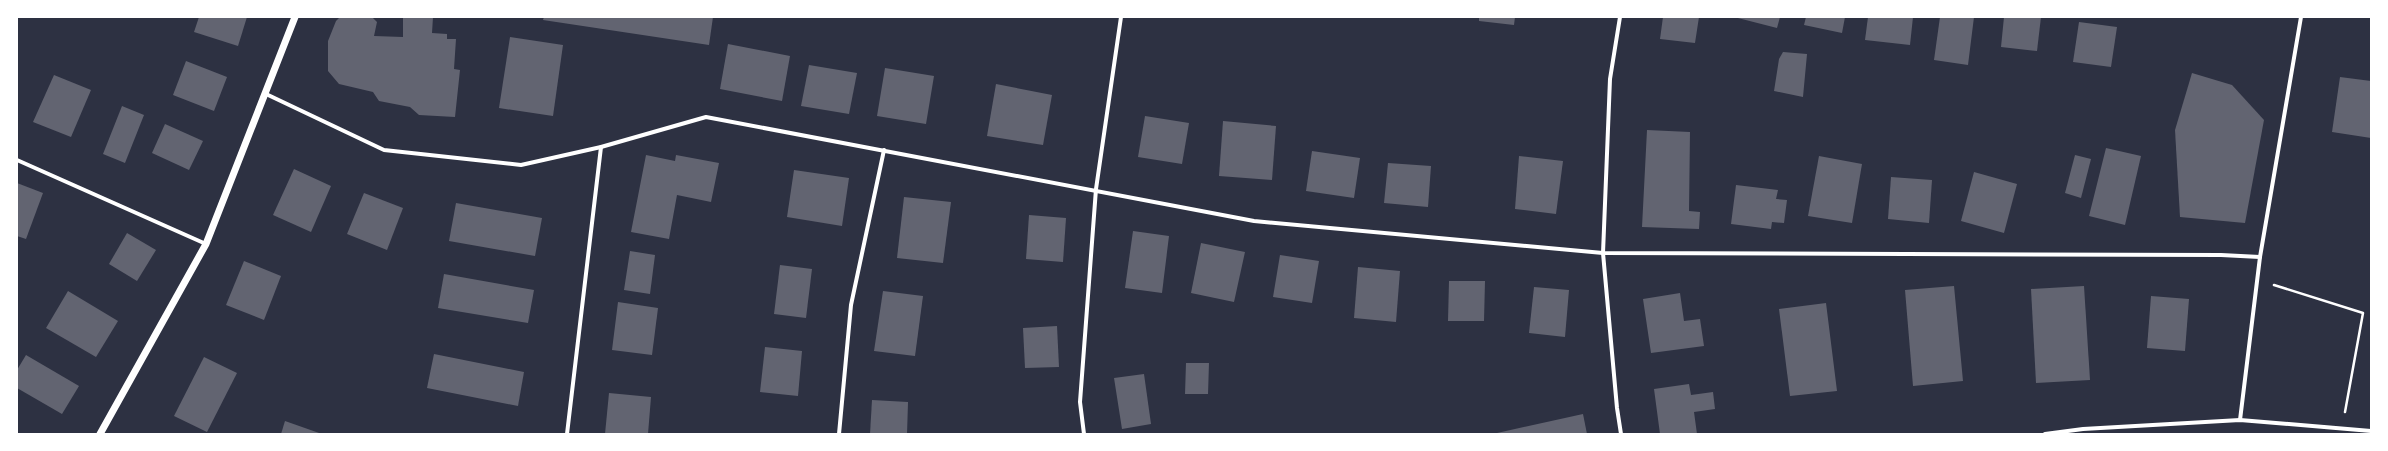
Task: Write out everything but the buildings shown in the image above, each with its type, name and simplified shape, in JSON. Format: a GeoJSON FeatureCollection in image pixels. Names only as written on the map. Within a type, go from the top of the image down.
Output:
{"type":"FeatureCollection","features":[{"type":"Feature","properties":{"kind":"street"},"geometry":{"type":"LineString","coordinates":[[100,434],[206,244],[295,17]]}},
{"type":"Feature","properties":{"kind":"street"},"geometry":{"type":"LineString","coordinates":[[1084,434],[1080,402],[1096,189],[1121,17]]}},
{"type":"Feature","properties":{"kind":"street"},"geometry":{"type":"LineString","coordinates":[[1620,17],[1610,79],[1603,253],[1616,408],[1621,434]]}},
{"type":"Feature","properties":{"kind":"street"},"geometry":{"type":"LineString","coordinates":[[2240,420],[2260,257],[2302,17]]}},
{"type":"Feature","properties":{"kind":"street"},"geometry":{"type":"LineString","coordinates":[[266,94],[384,150],[521,165],[601,147],[706,117],[1096,189],[1254,220],[1603,253],[2220,254],[2260,257]]}},
{"type":"Feature","properties":{"kind":"street"},"geometry":{"type":"LineString","coordinates":[[567,434],[601,147]]}},
{"type":"Feature","properties":{"kind":"street"},"geometry":{"type":"LineString","coordinates":[[839,434],[851,306],[884,150]]}},
{"type":"Feature","properties":{"kind":"street"},"geometry":{"type":"LineString","coordinates":[[17,160],[206,244]]}},
{"type":"Feature","properties":{"kind":"street"},"geometry":{"type":"LineString","coordinates":[[2045,434],[2083,429],[2240,420],[2371,431]]}},
{"type":"Feature","properties":{"kind":"path"},"geometry":{"type":"LineString","coordinates":[[2257,282],[2363,313],[2343,428]]}}]}
